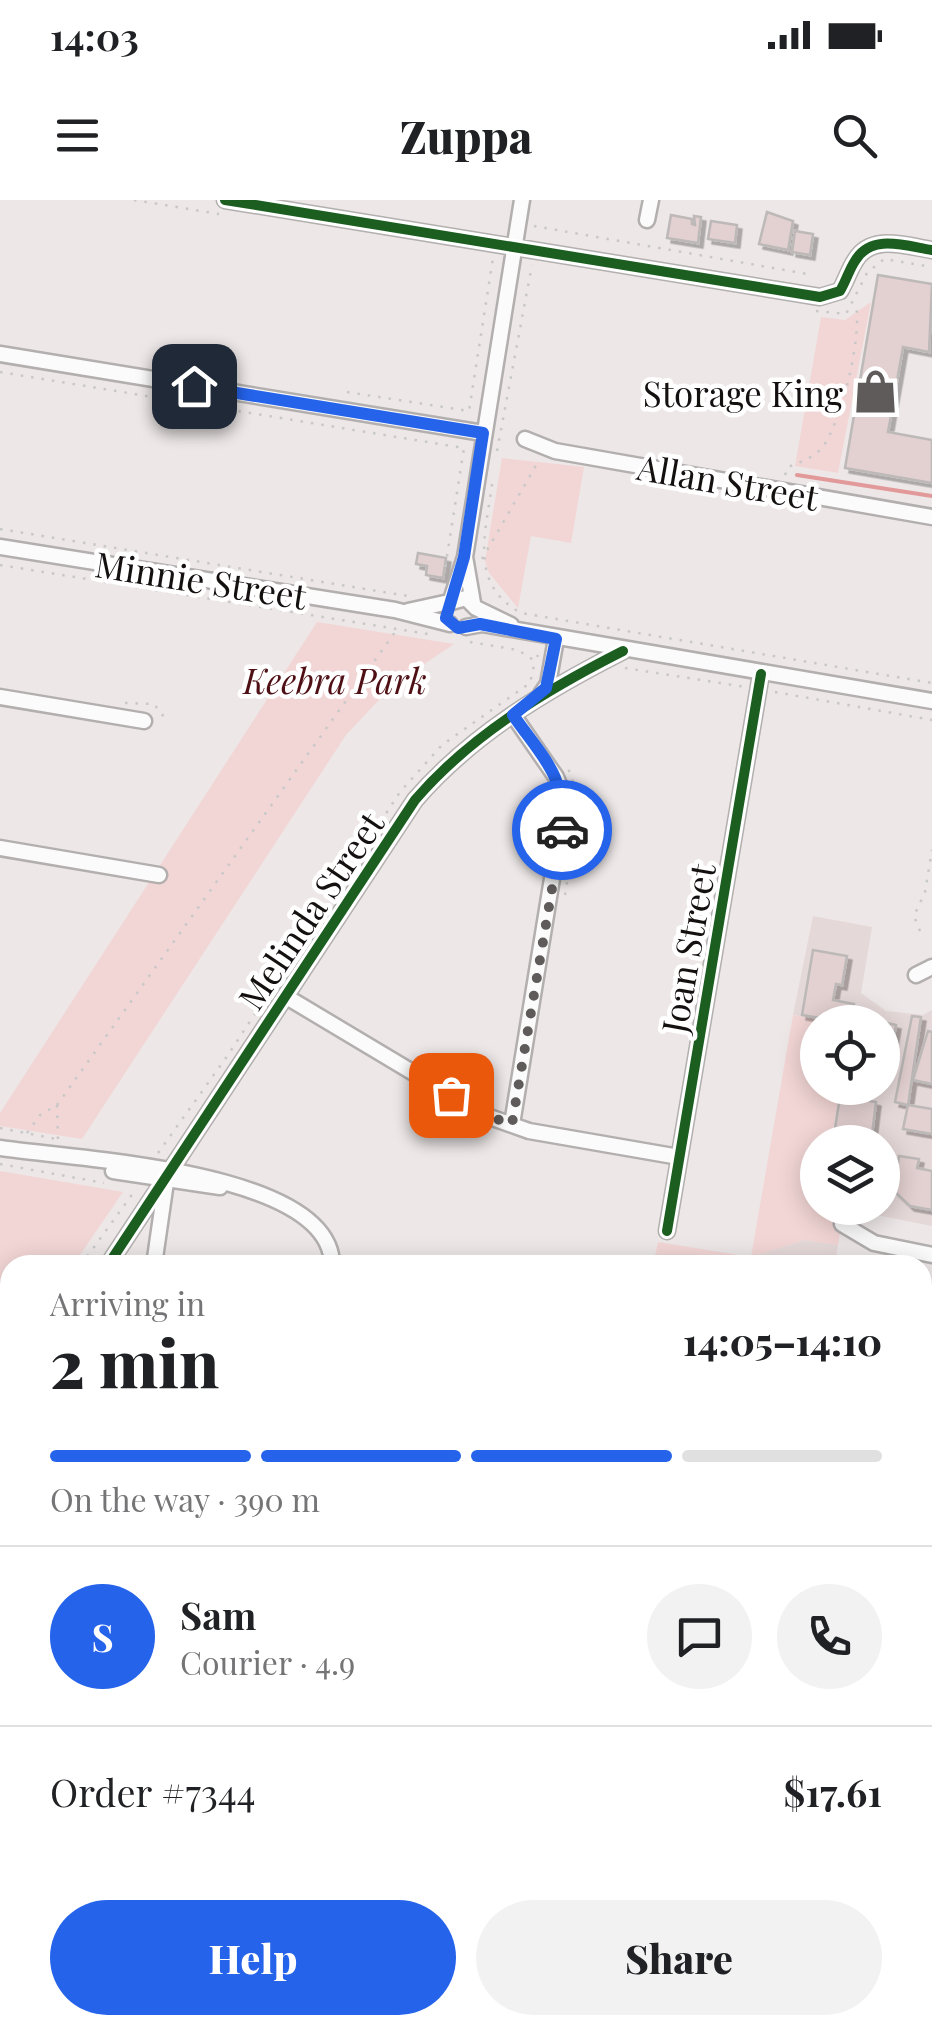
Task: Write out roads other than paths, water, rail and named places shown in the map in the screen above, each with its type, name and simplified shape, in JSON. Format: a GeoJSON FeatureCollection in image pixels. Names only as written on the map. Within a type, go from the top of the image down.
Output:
{"type":"FeatureCollection","features":[{"type":"Feature","properties":{"kind":"street"},"geometry":{"type":"LineString","coordinates":[[466,634],[450,624],[445,613],[464,557],[522,200]]}},
{"type":"Feature","properties":{"kind":"street"},"geometry":{"type":"LineString","coordinates":[[648,220],[650,200]]}},
{"type":"Feature","properties":{"kind":"street"},"geometry":{"type":"LineString","coordinates":[[227,208],[515,245],[820,297],[840,291],[855,259],[872,246],[886,242],[932,250]]}},
{"type":"Feature","properties":{"kind":"street"},"geometry":{"type":"LineString","coordinates":[[0,354],[483,433]]}},
{"type":"Feature","properties":{"kind":"street","name":"Allan Street"},"geometry":{"type":"LineString","coordinates":[[525,440],[544,447],[932,517]]}},
{"type":"Feature","properties":{"kind":"street","name":"Minnie Street"},"geometry":{"type":"LineString","coordinates":[[0,547],[400,622],[450,624]]}},
{"type":"Feature","properties":{"kind":"street"},"geometry":{"type":"LineString","coordinates":[[464,557],[475,618],[466,634]]}},
{"type":"Feature","properties":{"kind":"street"},"geometry":{"type":"LineString","coordinates":[[450,601],[462,597],[530,634]]}},
{"type":"Feature","properties":{"kind":"street","name":"Minnie Street"},"geometry":{"type":"LineString","coordinates":[[400,622],[450,601]]}},
{"type":"Feature","properties":{"kind":"street"},"geometry":{"type":"LineString","coordinates":[[466,634],[480,624],[623,652],[932,701]]}},
{"type":"Feature","properties":{"kind":"street"},"geometry":{"type":"LineString","coordinates":[[537,698],[548,684],[556,639]]}},
{"type":"Feature","properties":{"kind":"street","name":"Melinda Street"},"geometry":{"type":"LineString","coordinates":[[115,1255],[416,800],[449,761],[513,715],[623,652]]}},
{"type":"Feature","properties":{"kind":"street","name":"Joan Street"},"geometry":{"type":"LineString","coordinates":[[667,1232],[761,674]]}},
{"type":"Feature","properties":{"kind":"street"},"geometry":{"type":"LineString","coordinates":[[0,697],[144,721]]}},
{"type":"Feature","properties":{"kind":"street"},"geometry":{"type":"LineString","coordinates":[[512,1124],[565,799],[556,777],[513,715]]}},
{"type":"Feature","properties":{"kind":"street"},"geometry":{"type":"LineString","coordinates":[[0,848],[160,875]]}},
{"type":"Feature","properties":{"kind":"street"},"geometry":{"type":"LineString","coordinates":[[916,975],[932,967]]}},
{"type":"Feature","properties":{"kind":"street"},"geometry":{"type":"LineString","coordinates":[[285,996],[484,1115],[680,1157]]}},
{"type":"Feature","properties":{"kind":"street"},"geometry":{"type":"LineString","coordinates":[[0,1148],[256,1190],[324,1236],[329,1255]]}},
{"type":"Feature","properties":{"kind":"street"},"geometry":{"type":"LineString","coordinates":[[155,1255],[167,1178]]}},
{"type":"Feature","properties":{"kind":"street"},"geometry":{"type":"LineString","coordinates":[[844,1225],[874,1243],[932,1254]]}},
{"type":"Feature","properties":{"kind":"waterway"},"geometry":{"type":"LineString","coordinates":[[797,475],[932,496]]}},
{"type":"Feature","properties":{"kind":"place","name":"Storage King"},"geometry":{"type":"Point","coordinates":[876,392]}},
{"type":"Feature","properties":{"kind":"park label","name":"Keebra Park"},"geometry":{"type":"Point","coordinates":[335,679]}}]}
